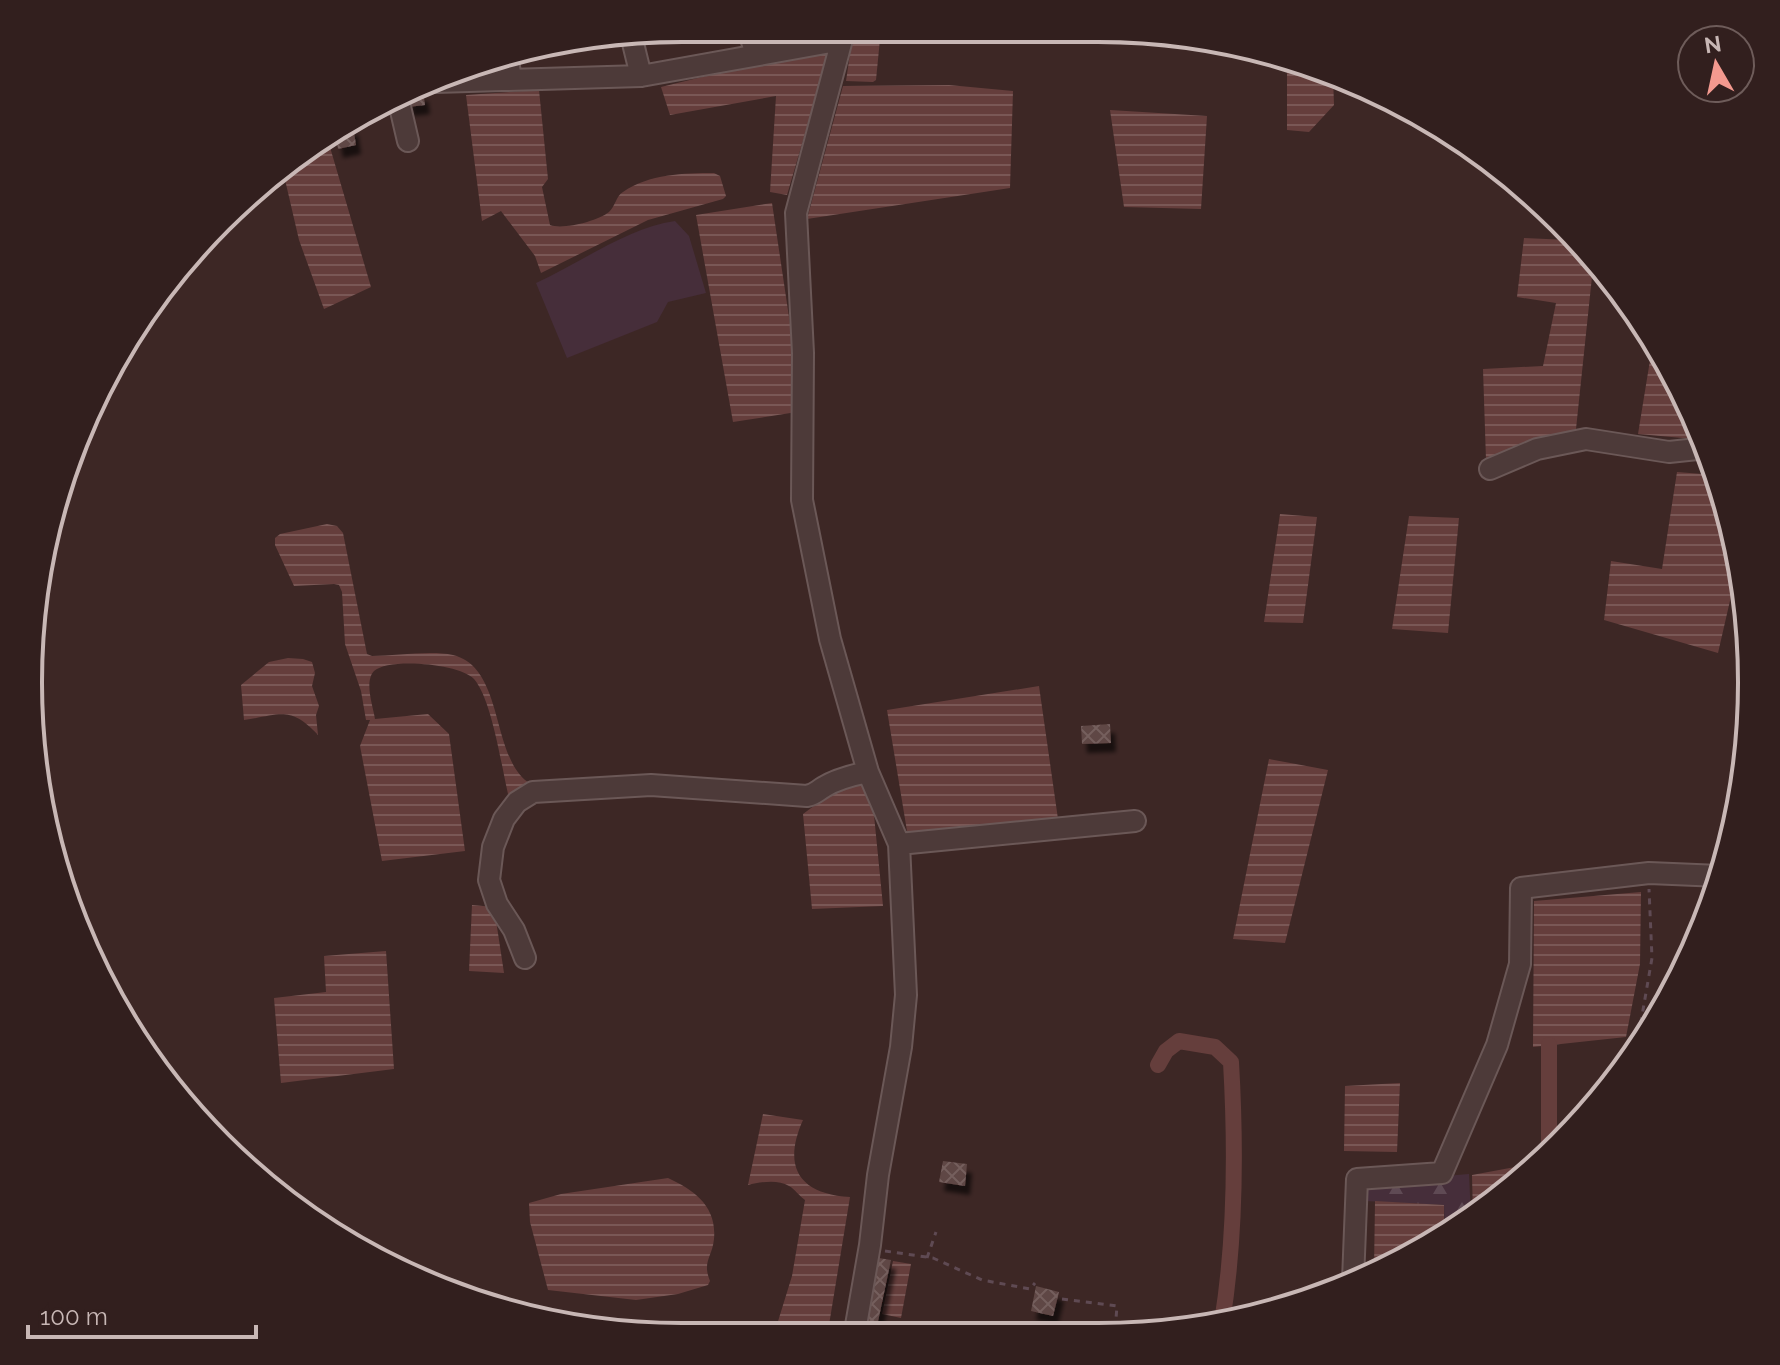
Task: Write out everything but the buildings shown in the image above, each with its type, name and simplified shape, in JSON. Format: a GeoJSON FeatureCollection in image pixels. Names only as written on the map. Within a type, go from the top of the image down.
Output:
{"type":"FeatureCollection","features":[{"type":"Feature","properties":{"kind":"street"},"geometry":{"type":"LineString","coordinates":[[752,42],[756,55]]}},
{"type":"Feature","properties":{"kind":"street"},"geometry":{"type":"LineString","coordinates":[[463,81],[641,76],[810,42]]}},
{"type":"Feature","properties":{"kind":"street"},"geometry":{"type":"LineString","coordinates":[[842,42],[796,213],[803,353],[802,500],[830,639],[868,772],[899,844],[906,995],[901,1047],[856,1323]]}},
{"type":"Feature","properties":{"kind":"street"},"geometry":{"type":"LineString","coordinates":[[633,44],[641,76]]}},
{"type":"Feature","properties":{"kind":"street"},"geometry":{"type":"LineString","coordinates":[[509,66],[511,80]]}},
{"type":"Feature","properties":{"kind":"street"},"geometry":{"type":"LineString","coordinates":[[400,107],[408,141]]}},
{"type":"Feature","properties":{"kind":"street"},"geometry":{"type":"LineString","coordinates":[[1490,469],[1537,449],[1586,439],[1669,452],[1694,449]]}},
{"type":"Feature","properties":{"kind":"street"},"geometry":{"type":"LineString","coordinates":[[525,958],[514,930],[497,904],[489,880],[493,847],[504,819],[517,802],[533,792],[651,785],[807,796],[816,794],[823,787],[868,772]]}},
{"type":"Feature","properties":{"kind":"street"},"geometry":{"type":"LineString","coordinates":[[899,844],[1135,821]]}},
{"type":"Feature","properties":{"kind":"street"},"geometry":{"type":"LineString","coordinates":[[1353,1269],[1357,1179],[1442,1173],[1449,1159],[1497,1045],[1520,964],[1521,888],[1649,873],[1708,875]]}},
{"type":"Feature","properties":{"kind":"path"},"geometry":{"type":"LineString","coordinates":[[1641,1020],[1652,958],[1649,873]]}},
{"type":"Feature","properties":{"kind":"path"},"geometry":{"type":"LineString","coordinates":[[927,1258],[936,1232]]}},
{"type":"Feature","properties":{"kind":"path"},"geometry":{"type":"LineString","coordinates":[[870,1245],[886,1252],[927,1258],[993,1284],[1030,1289],[1035,1283]]}},
{"type":"Feature","properties":{"kind":"path"},"geometry":{"type":"LineString","coordinates":[[1062,1299],[1117,1306],[1116,1323]]}},
{"type":"Feature","properties":{"kind":"green space"},"geometry":{"type":"Polygon","coordinates":[[[675,221],[689,236],[706,293],[668,302],[657,322],[567,358],[536,283],[622,238],[675,221]]]}},
{"type":"Feature","properties":{"kind":"green space"},"geometry":{"type":"Polygon","coordinates":[[[1469,1174],[1470,1203],[1445,1220],[1444,1205],[1366,1201],[1366,1183],[1469,1174]]]}},
{"type":"Feature","properties":{"kind":"shaded area"},"geometry":{"type":"Polygon","coordinates":[[[854,42],[880,42],[876,80],[846,81],[854,42]]]}},
{"type":"Feature","properties":{"kind":"shaded area"},"geometry":{"type":"Polygon","coordinates":[[[829,52],[787,195],[770,192],[776,96],[670,115],[661,87],[743,67],[829,52]]]}},
{"type":"Feature","properties":{"kind":"shaded area"},"geometry":{"type":"Polygon","coordinates":[[[1287,71],[1333,87],[1334,105],[1309,132],[1287,130],[1287,71]]]}},
{"type":"Feature","properties":{"kind":"shaded area"},"geometry":{"type":"Polygon","coordinates":[[[949,85],[1013,91],[1010,188],[807,219],[843,86],[949,85]]]}},
{"type":"Feature","properties":{"kind":"shaded area"},"geometry":{"type":"Polygon","coordinates":[[[539,90],[548,179],[542,187],[550,225],[580,224],[597,219],[609,212],[623,192],[644,181],[667,176],[714,173],[720,176],[726,196],[648,220],[541,273],[535,256],[501,211],[482,221],[466,95],[539,90]]]}},
{"type":"Feature","properties":{"kind":"shaded area"},"geometry":{"type":"Polygon","coordinates":[[[1110,110],[1207,116],[1201,209],[1124,207],[1110,110]]]}},
{"type":"Feature","properties":{"kind":"shaded area"},"geometry":{"type":"Polygon","coordinates":[[[330,148],[371,287],[324,309],[299,240],[285,180],[330,148]]]}},
{"type":"Feature","properties":{"kind":"shaded area"},"geometry":{"type":"Polygon","coordinates":[[[772,203],[803,411],[733,422],[696,215],[772,203]]]}},
{"type":"Feature","properties":{"kind":"shaded area"},"geometry":{"type":"Polygon","coordinates":[[[1524,238],[1559,240],[1592,276],[1576,429],[1486,460],[1483,369],[1543,366],[1556,303],[1517,297],[1524,238]]]}},
{"type":"Feature","properties":{"kind":"shaded area"},"geometry":{"type":"Polygon","coordinates":[[[1650,359],[1690,439],[1638,434],[1650,359]]]}},
{"type":"Feature","properties":{"kind":"shaded area"},"geometry":{"type":"Polygon","coordinates":[[[1677,472],[1703,474],[1716,517],[1732,592],[1718,653],[1604,620],[1611,561],[1662,569],[1677,472]]]}},
{"type":"Feature","properties":{"kind":"shaded area"},"geometry":{"type":"Polygon","coordinates":[[[1280,514],[1317,517],[1303,623],[1264,622],[1280,514]]]}},
{"type":"Feature","properties":{"kind":"shaded area"},"geometry":{"type":"Polygon","coordinates":[[[1409,516],[1459,518],[1448,633],[1392,629],[1409,516]]]}},
{"type":"Feature","properties":{"kind":"shaded area"},"geometry":{"type":"Polygon","coordinates":[[[327,524],[337,526],[343,533],[367,654],[444,654],[470,663],[482,677],[490,695],[509,756],[518,772],[531,784],[510,802],[492,720],[474,679],[455,669],[425,664],[394,664],[374,671],[369,688],[375,719],[428,714],[449,734],[465,851],[382,861],[360,746],[370,720],[366,720],[361,691],[345,644],[342,592],[339,585],[334,584],[294,586],[275,545],[275,538],[280,534],[327,524]]]}},
{"type":"Feature","properties":{"kind":"shaded area"},"geometry":{"type":"Polygon","coordinates":[[[288,658],[312,662],[315,673],[312,686],[319,706],[316,715],[318,735],[300,719],[284,714],[244,720],[241,685],[269,662],[288,658]]]}},
{"type":"Feature","properties":{"kind":"shaded area"},"geometry":{"type":"Polygon","coordinates":[[[1039,686],[1058,819],[908,837],[887,710],[1039,686]]]}},
{"type":"Feature","properties":{"kind":"shaded area"},"geometry":{"type":"Polygon","coordinates":[[[1269,759],[1328,770],[1285,943],[1233,939],[1269,759]]]}},
{"type":"Feature","properties":{"kind":"shaded area"},"geometry":{"type":"Polygon","coordinates":[[[856,785],[871,785],[883,906],[812,909],[803,814],[826,797],[856,785]]]}},
{"type":"Feature","properties":{"kind":"shaded area"},"geometry":{"type":"Polygon","coordinates":[[[1641,892],[1640,964],[1626,1037],[1533,1047],[1534,901],[1641,892]]]}},
{"type":"Feature","properties":{"kind":"shaded area"},"geometry":{"type":"Polygon","coordinates":[[[472,905],[494,907],[504,973],[469,971],[472,905]]]}},
{"type":"Feature","properties":{"kind":"shaded area"},"geometry":{"type":"Polygon","coordinates":[[[386,951],[394,1069],[281,1083],[274,998],[326,992],[324,956],[386,951]]]}},
{"type":"Feature","properties":{"kind":"shaded area"},"geometry":{"type":"Polygon","coordinates":[[[1400,1083],[1397,1152],[1344,1151],[1345,1086],[1400,1083]]]}},
{"type":"Feature","properties":{"kind":"shaded area"},"geometry":{"type":"Polygon","coordinates":[[[763,1114],[803,1120],[794,1151],[800,1175],[807,1184],[818,1190],[850,1197],[829,1323],[777,1323],[792,1276],[805,1200],[780,1182],[748,1185],[763,1114]]]}},
{"type":"Feature","properties":{"kind":"shaded area"},"geometry":{"type":"Polygon","coordinates":[[[1517,1167],[1473,1201],[1472,1175],[1517,1167]]]}},
{"type":"Feature","properties":{"kind":"shaded area"},"geometry":{"type":"Polygon","coordinates":[[[668,1178],[695,1194],[712,1217],[714,1239],[707,1264],[708,1285],[678,1294],[636,1300],[548,1290],[530,1222],[529,1203],[561,1194],[668,1178]]]}},
{"type":"Feature","properties":{"kind":"shaded area"},"geometry":{"type":"Polygon","coordinates":[[[1375,1201],[1444,1205],[1444,1221],[1374,1260],[1375,1201]]]}},
{"type":"Feature","properties":{"kind":"shaded area"},"geometry":{"type":"Polygon","coordinates":[[[893,1261],[911,1264],[901,1318],[882,1314],[893,1261]]]}},
{"type":"Feature","properties":{"kind":"waterway"},"geometry":{"type":"LineString","coordinates":[[1158,1065],[1166,1051],[1179,1041],[1215,1047],[1231,1062],[1234,1192],[1224,1311]]}},
{"type":"Feature","properties":{"kind":"waterway"},"geometry":{"type":"LineString","coordinates":[[1549,1045],[1549,1136]]}}]}
